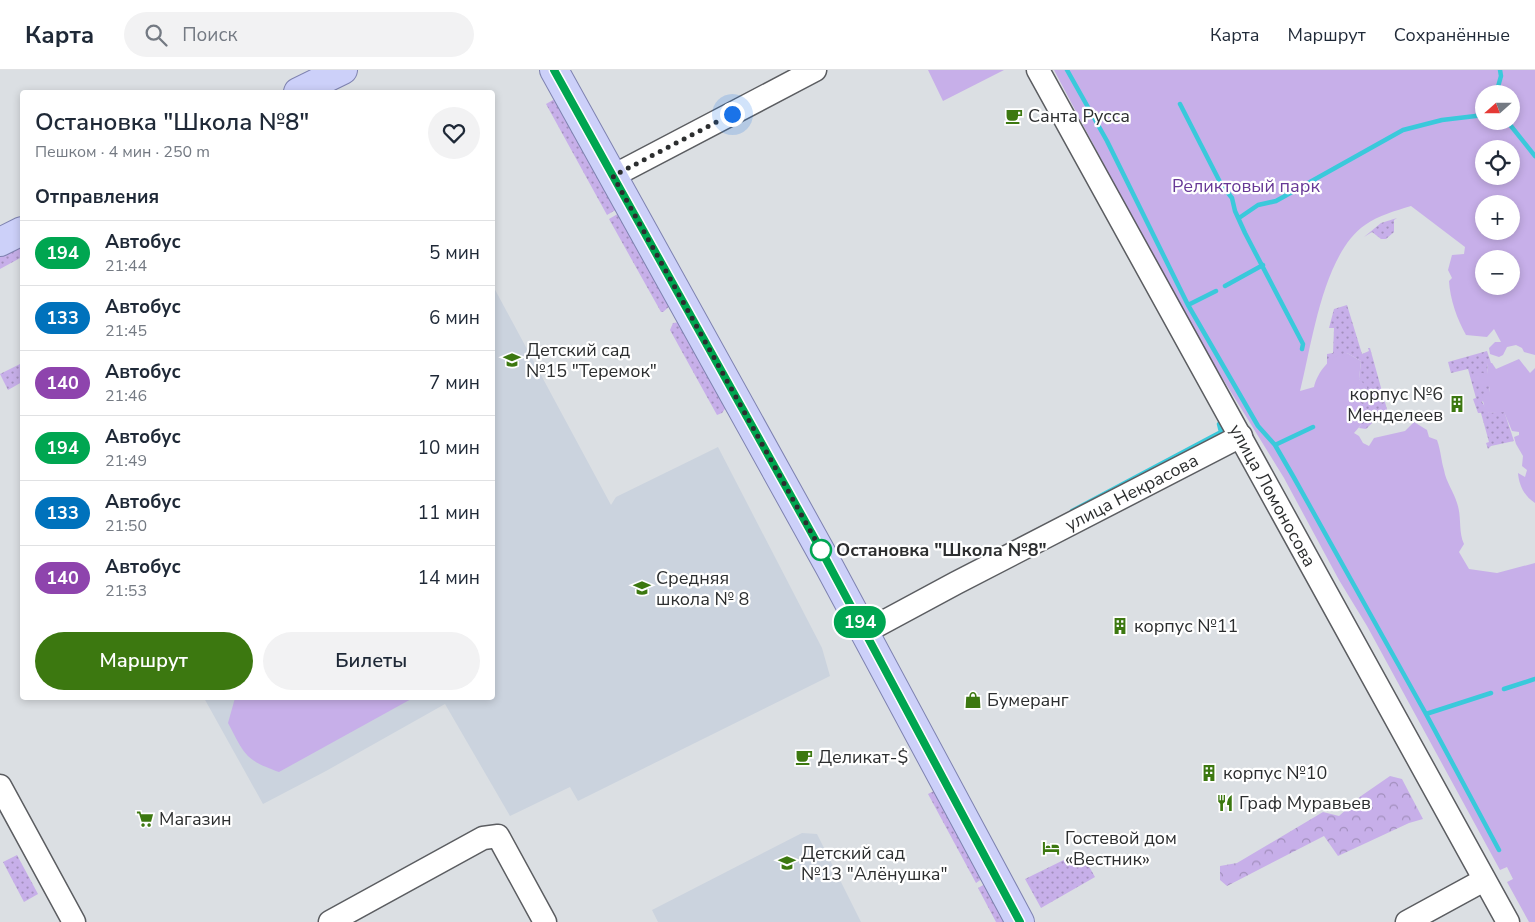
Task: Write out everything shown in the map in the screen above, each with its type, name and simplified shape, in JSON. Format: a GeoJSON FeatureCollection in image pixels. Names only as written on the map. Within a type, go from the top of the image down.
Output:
{"type":"FeatureCollection","features":[{"type":"Feature","properties":{"kind":"main road"},"geometry":{"type":"LineString","coordinates":[[302,90],[343,70]]}},
{"type":"Feature","properties":{"kind":"main road"},"geometry":{"type":"LineString","coordinates":[[554,70],[865,632],[1020,922]]}},
{"type":"Feature","properties":{"kind":"main road"},"geometry":{"type":"LineString","coordinates":[[0,242],[20,232]]}},
{"type":"Feature","properties":{"kind":"street"},"geometry":{"type":"LineString","coordinates":[[613,176],[815,70]]}},
{"type":"Feature","properties":{"kind":"street","name":"улица Ломоносова"},"geometry":{"type":"LineString","coordinates":[[1038,70],[1508,922]]}},
{"type":"Feature","properties":{"kind":"street","name":"улица Некрасова"},"geometry":{"type":"LineString","coordinates":[[865,632],[1241,436]]}},
{"type":"Feature","properties":{"kind":"street"},"geometry":{"type":"LineString","coordinates":[[0,786],[74,922]]}},
{"type":"Feature","properties":{"kind":"street"},"geometry":{"type":"LineString","coordinates":[[330,922],[483,838],[498,836],[545,922]]}},
{"type":"Feature","properties":{"kind":"street"},"geometry":{"type":"LineString","coordinates":[[1407,922],[1484,880]]}},
{"type":"Feature","properties":{"kind":"shaded area","name":"Средняя школа № 8"},"geometry":{"type":"Polygon","coordinates":[[[495,290],[611,505],[616,497],[718,447],[822,648],[830,676],[578,801],[570,787],[510,816],[445,704],[263,804],[205,700],[495,700],[495,290]]]}},
{"type":"Feature","properties":{"kind":"shaded area","name":"Детский сад №13 \"Алёнушка\""},"geometry":{"type":"Polygon","coordinates":[[[802,833],[817,834],[861,922],[658,922],[652,910],[802,833]]]}},
{"type":"Feature","properties":{"kind":"green space"},"geometry":{"type":"Polygon","coordinates":[[[928,70],[1004,70],[943,101],[928,70]]]}},
{"type":"Feature","properties":{"kind":"green space","name":"Реликтовый парк"},"geometry":{"type":"Polygon","coordinates":[[[1054,70],[1535,70],[1535,355],[1524,352],[1522,348],[1516,345],[1507,347],[1503,355],[1499,357],[1490,354],[1489,348],[1495,342],[1501,342],[1494,329],[1487,337],[1466,335],[1452,302],[1449,281],[1452,278],[1448,270],[1452,255],[1464,254],[1465,247],[1411,206],[1381,216],[1365,225],[1351,239],[1339,257],[1321,301],[1300,391],[1314,387],[1318,376],[1326,365],[1341,354],[1347,353],[1361,361],[1359,379],[1367,387],[1367,395],[1359,402],[1362,413],[1361,425],[1354,433],[1359,436],[1363,443],[1369,446],[1374,438],[1405,431],[1414,422],[1427,430],[1429,437],[1437,440],[1445,474],[1458,508],[1464,544],[1459,552],[1469,569],[1497,573],[1535,563],[1535,922],[1529,922],[1507,882],[1513,879],[1507,867],[1500,870],[1284,478],[1184,316],[1054,70]]]}},
{"type":"Feature","properties":{"kind":"green space"},"geometry":{"type":"Polygon","coordinates":[[[557,100],[619,208],[607,215],[546,104],[557,100]]]}},
{"type":"Feature","properties":{"kind":"green space"},"geometry":{"type":"Polygon","coordinates":[[[621,212],[671,305],[663,312],[661,312],[609,219],[621,212]]]}},
{"type":"Feature","properties":{"kind":"green space"},"geometry":{"type":"Polygon","coordinates":[[[1397,218],[1394,220],[1394,232],[1386,239],[1381,239],[1372,232],[1364,237],[1381,223],[1397,218]]]}},
{"type":"Feature","properties":{"kind":"green space"},"geometry":{"type":"Polygon","coordinates":[[[20,244],[20,258],[0,269],[0,255],[20,244]]]}},
{"type":"Feature","properties":{"kind":"green space"},"geometry":{"type":"Polygon","coordinates":[[[1347,305],[1362,354],[1369,351],[1368,348],[1370,348],[1388,413],[1376,419],[1366,429],[1359,428],[1361,425],[1359,402],[1367,395],[1359,379],[1361,361],[1347,353],[1327,366],[1327,354],[1333,353],[1334,328],[1329,328],[1334,309],[1347,305]]]}},
{"type":"Feature","properties":{"kind":"green space"},"geometry":{"type":"Polygon","coordinates":[[[680,322],[727,406],[722,413],[717,415],[670,330],[673,323],[680,322]]]}},
{"type":"Feature","properties":{"kind":"green space"},"geometry":{"type":"Polygon","coordinates":[[[1487,351],[1491,363],[1488,363],[1487,374],[1490,392],[1482,402],[1489,413],[1504,411],[1514,441],[1491,446],[1488,449],[1486,443],[1489,442],[1481,413],[1478,413],[1473,399],[1476,398],[1468,369],[1451,373],[1448,362],[1487,351]]]}},
{"type":"Feature","properties":{"kind":"green space"},"geometry":{"type":"Polygon","coordinates":[[[1519,359],[1530,373],[1535,368],[1535,503],[1525,494],[1520,482],[1518,473],[1525,477],[1527,470],[1522,466],[1523,456],[1514,437],[1519,435],[1519,432],[1512,431],[1504,412],[1489,413],[1485,409],[1482,397],[1485,392],[1490,392],[1489,386],[1481,387],[1476,385],[1475,378],[1478,372],[1487,374],[1488,363],[1492,363],[1496,369],[1519,359]]]}},
{"type":"Feature","properties":{"kind":"green space"},"geometry":{"type":"Polygon","coordinates":[[[20,364],[20,383],[8,390],[0,374],[20,364]]]}},
{"type":"Feature","properties":{"kind":"green space"},"geometry":{"type":"Polygon","coordinates":[[[234,700],[409,700],[279,772],[252,760],[238,742],[228,723],[234,700]]]}},
{"type":"Feature","properties":{"kind":"green space"},"geometry":{"type":"Polygon","coordinates":[[[1390,776],[1402,779],[1423,819],[1409,823],[1338,856],[1324,836],[1227,886],[1220,880],[1220,866],[1237,863],[1323,812],[1339,816],[1361,796],[1390,776]]]}},
{"type":"Feature","properties":{"kind":"green space"},"geometry":{"type":"Polygon","coordinates":[[[936,790],[983,878],[976,883],[928,794],[936,790]]]}},
{"type":"Feature","properties":{"kind":"green space"},"geometry":{"type":"Polygon","coordinates":[[[1078,853],[1082,854],[1095,877],[1041,908],[1025,879],[1078,853]]]}},
{"type":"Feature","properties":{"kind":"green space"},"geometry":{"type":"Polygon","coordinates":[[[17,855],[38,894],[24,902],[3,862],[17,855]]]}},
{"type":"Feature","properties":{"kind":"green space"},"geometry":{"type":"Polygon","coordinates":[[[985,884],[1006,922],[996,922],[978,888],[985,884]]]}},
{"type":"Feature","properties":{"kind":"waterway"},"geometry":{"type":"LineString","coordinates":[[1067,70],[1107,141],[1188,305],[1258,426],[1275,445],[1293,476],[1426,714],[1499,850]]}},
{"type":"Feature","properties":{"kind":"waterway"},"geometry":{"type":"LineString","coordinates":[[1498,85],[1501,76],[1500,70]]}},
{"type":"Feature","properties":{"kind":"waterway"},"geometry":{"type":"LineString","coordinates":[[1180,104],[1221,184],[1232,198],[1235,211],[1245,233],[1303,344],[1302,349]]}},
{"type":"Feature","properties":{"kind":"waterway"},"geometry":{"type":"LineString","coordinates":[[1239,218],[1258,205],[1276,201],[1403,130],[1442,120],[1475,116]]}},
{"type":"Feature","properties":{"kind":"waterway"},"geometry":{"type":"LineString","coordinates":[[1514,130],[1535,156]]}},
{"type":"Feature","properties":{"kind":"waterway"},"geometry":{"type":"LineString","coordinates":[[1225,286],[1263,265]]}},
{"type":"Feature","properties":{"kind":"waterway"},"geometry":{"type":"LineString","coordinates":[[1188,305],[1216,291]]}},
{"type":"Feature","properties":{"kind":"waterway"},"geometry":{"type":"LineString","coordinates":[[1072,511],[1221,432],[1219,424],[1223,421]]}},
{"type":"Feature","properties":{"kind":"waterway"},"geometry":{"type":"LineString","coordinates":[[1275,445],[1313,427]]}},
{"type":"Feature","properties":{"kind":"waterway"},"geometry":{"type":"LineString","coordinates":[[1504,689],[1535,679]]}},
{"type":"Feature","properties":{"kind":"waterway"},"geometry":{"type":"LineString","coordinates":[[1426,714],[1491,693]]}},
{"type":"Feature","properties":{"kind":"bus line","name":"194"},"geometry":{"type":"LineString","coordinates":[[554,70],[821,550],[1020,922]]}},
{"type":"Feature","properties":{"kind":"place","name":"Санта Русса"},"geometry":{"type":"Point","coordinates":[1014,116]}},
{"type":"Feature","properties":{"kind":"place","name":"Детский сад №15 \"Теремок\""},"geometry":{"type":"Point","coordinates":[512,360]}},
{"type":"Feature","properties":{"kind":"place","name":"корпус №6 Менделеев"},"geometry":{"type":"Point","coordinates":[1457,404]}},
{"type":"Feature","properties":{"kind":"place","name":"Остановка \"Школа №8\""},"geometry":{"type":"Point","coordinates":[821,550]}},
{"type":"Feature","properties":{"kind":"place","name":"Средняя школа № 8"},"geometry":{"type":"Point","coordinates":[642,588]}},
{"type":"Feature","properties":{"kind":"place","name":"корпус №11"},"geometry":{"type":"Point","coordinates":[1120,626]}},
{"type":"Feature","properties":{"kind":"place","name":"Бумеранг"},"geometry":{"type":"Point","coordinates":[973,700]}},
{"type":"Feature","properties":{"kind":"place","name":"Деликат-$"},"geometry":{"type":"Point","coordinates":[804,757]}},
{"type":"Feature","properties":{"kind":"place","name":"корпус №10"},"geometry":{"type":"Point","coordinates":[1209,773]}},
{"type":"Feature","properties":{"kind":"place","name":"Граф Муравьев"},"geometry":{"type":"Point","coordinates":[1225,803]}},
{"type":"Feature","properties":{"kind":"place","name":"Магазин"},"geometry":{"type":"Point","coordinates":[145,819]}},
{"type":"Feature","properties":{"kind":"place","name":"Гостевой дом «Вестник»"},"geometry":{"type":"Point","coordinates":[1051,848]}},
{"type":"Feature","properties":{"kind":"place","name":"Детский сад №13 \"Алёнушка\""},"geometry":{"type":"Point","coordinates":[787,863]}},
{"type":"Feature","properties":{"kind":"route"},"geometry":{"type":"LineString","coordinates":[[732,114],[613,176],[821,550]]}}]}
